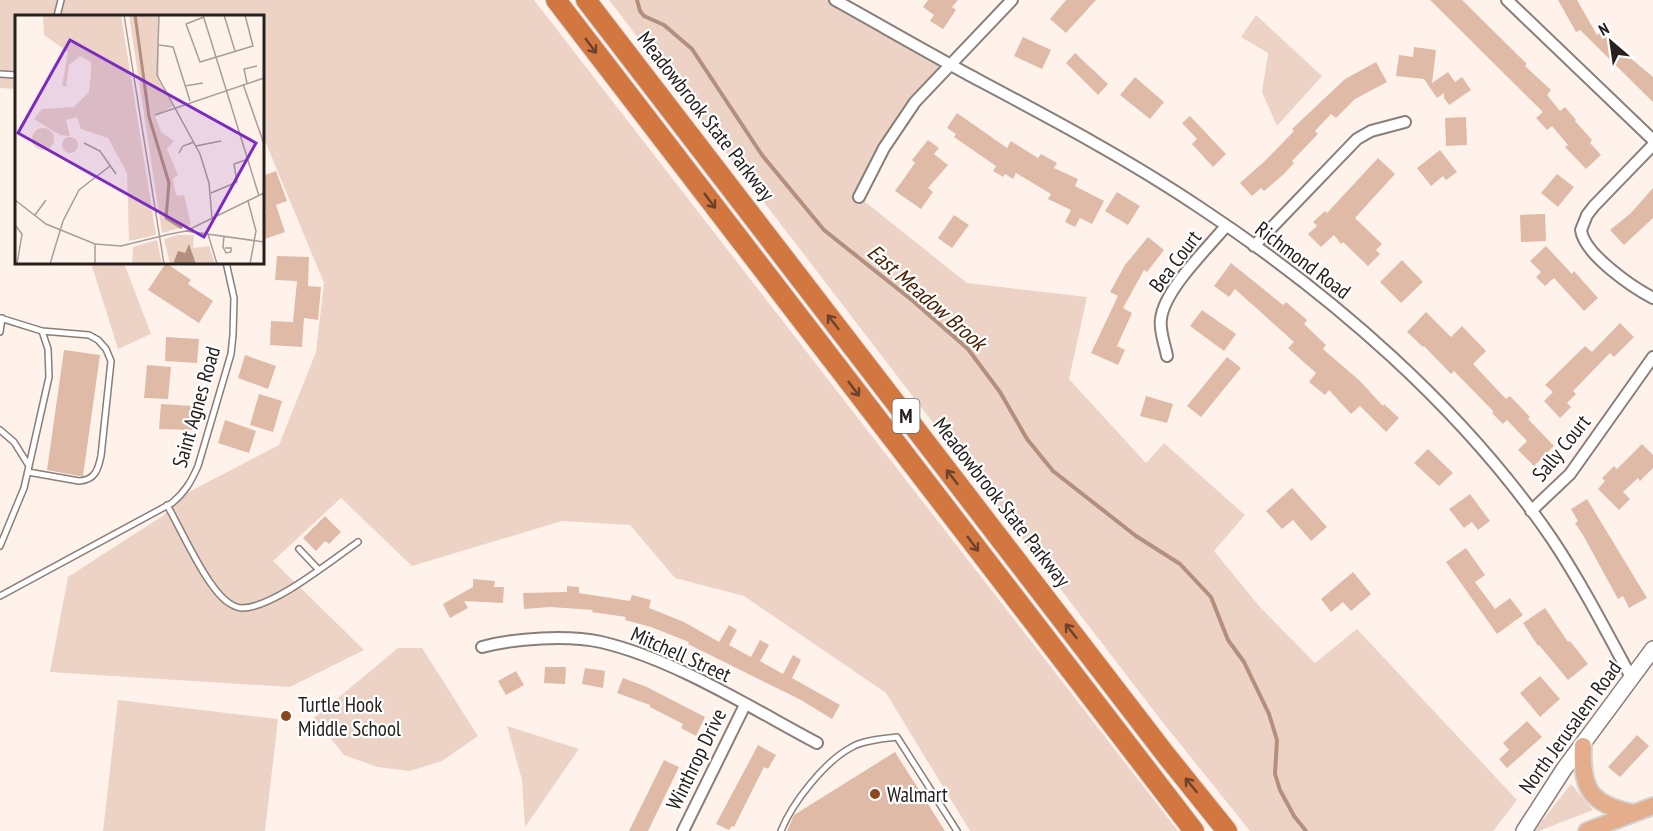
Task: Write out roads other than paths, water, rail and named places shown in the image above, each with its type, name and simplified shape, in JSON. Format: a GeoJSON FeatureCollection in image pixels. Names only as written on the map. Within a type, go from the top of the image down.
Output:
{"type":"FeatureCollection","features":[{"type":"Feature","properties":{"kind":"highway","name":"M"},"geometry":{"type":"LineString","coordinates":[[556,0],[1194,831]]}},
{"type":"Feature","properties":{"kind":"highway","name":"Meadowbrook State Parkway"},"geometry":{"type":"LineString","coordinates":[[586,0],[1166,755],[1227,831]]}},
{"type":"Feature","properties":{"kind":"main road","name":"North Jerusalem Road"},"geometry":{"type":"LineString","coordinates":[[1524,831],[1558,778],[1653,649]]}},
{"type":"Feature","properties":{"kind":"main road"},"geometry":{"type":"LineString","coordinates":[[1583,746],[1583,777],[1591,792],[1604,804],[1633,813]]}},
{"type":"Feature","properties":{"kind":"main road"},"geometry":{"type":"LineString","coordinates":[[1587,831],[1653,806]]}},
{"type":"Feature","properties":{"kind":"street","name":"Richmond Road"},"geometry":{"type":"LineString","coordinates":[[835,0],[1084,137],[1198,206],[1315,290],[1382,348],[1443,407],[1484,453],[1531,512],[1580,585],[1632,679]]}},
{"type":"Feature","properties":{"kind":"street"},"geometry":{"type":"LineString","coordinates":[[859,197],[884,148],[915,102],[1012,0]]}},
{"type":"Feature","properties":{"kind":"street"},"geometry":{"type":"LineString","coordinates":[[1507,0],[1653,140]]}},
{"type":"Feature","properties":{"kind":"street"},"geometry":{"type":"LineString","coordinates":[[1254,246],[1357,139],[1371,131],[1405,122]]}},
{"type":"Feature","properties":{"kind":"street"},"geometry":{"type":"LineString","coordinates":[[1653,145],[1594,206],[1582,224],[1581,230],[1585,244],[1610,268],[1639,291],[1653,298]]}},
{"type":"Feature","properties":{"kind":"street","name":"Bea Court"},"geometry":{"type":"LineString","coordinates":[[1167,356],[1161,317],[1167,300],[1175,286],[1226,226]]}},
{"type":"Feature","properties":{"kind":"street","name":"Sally Court"},"geometry":{"type":"LineString","coordinates":[[1531,512],[1570,474],[1653,357]]}},
{"type":"Feature","properties":{"kind":"street","name":"Mitchell Street"},"geometry":{"type":"LineString","coordinates":[[482,647],[506,642],[550,638],[598,642],[650,658],[817,743]]}},
{"type":"Feature","properties":{"kind":"street","name":"Winthrop Drive"},"geometry":{"type":"LineString","coordinates":[[683,831],[745,705]]}},
{"type":"Feature","properties":{"kind":"lane"},"geometry":{"type":"LineString","coordinates":[[57,15],[61,0]]}},
{"type":"Feature","properties":{"kind":"lane"},"geometry":{"type":"LineString","coordinates":[[0,74],[15,75]]}},
{"type":"Feature","properties":{"kind":"lane","name":"Saint Agnes Road"},"geometry":{"type":"LineString","coordinates":[[0,596],[167,505],[183,494],[190,484],[198,466],[231,354],[234,298],[226,264]]}},
{"type":"Feature","properties":{"kind":"lane"},"geometry":{"type":"LineString","coordinates":[[0,332],[1,318],[42,331],[89,335],[98,340],[106,349],[111,361],[101,456],[95,475],[87,481],[28,469],[14,442],[0,430]]}},
{"type":"Feature","properties":{"kind":"lane"},"geometry":{"type":"LineString","coordinates":[[0,546],[24,488],[49,377],[48,349],[42,331]]}},
{"type":"Feature","properties":{"kind":"lane"},"geometry":{"type":"LineString","coordinates":[[167,505],[211,584],[227,602],[240,608],[258,604],[288,590],[358,542]]}},
{"type":"Feature","properties":{"kind":"lane"},"geometry":{"type":"LineString","coordinates":[[299,549],[318,569]]}},
{"type":"Feature","properties":{"kind":"lane"},"geometry":{"type":"LineString","coordinates":[[781,831],[795,805],[828,764],[853,746],[897,737],[957,831]]}},
{"type":"Feature","properties":{"kind":"waterway","name":"East Meadow Brook"},"geometry":{"type":"LineString","coordinates":[[637,0],[644,16],[664,25],[692,49],[762,155],[824,230],[913,301],[968,349],[1000,392],[1027,439],[1053,471],[1136,536],[1180,564],[1211,597],[1228,640],[1244,662],[1269,714],[1277,740],[1275,774],[1280,790],[1294,816],[1306,831]]}},
{"type":"Feature","properties":{"kind":"place","name":"Turtle Hook Middle School"},"geometry":{"type":"Point","coordinates":[286,716]}},
{"type":"Feature","properties":{"kind":"place","name":"Walmart"},"geometry":{"type":"Point","coordinates":[875,794]}}]}
